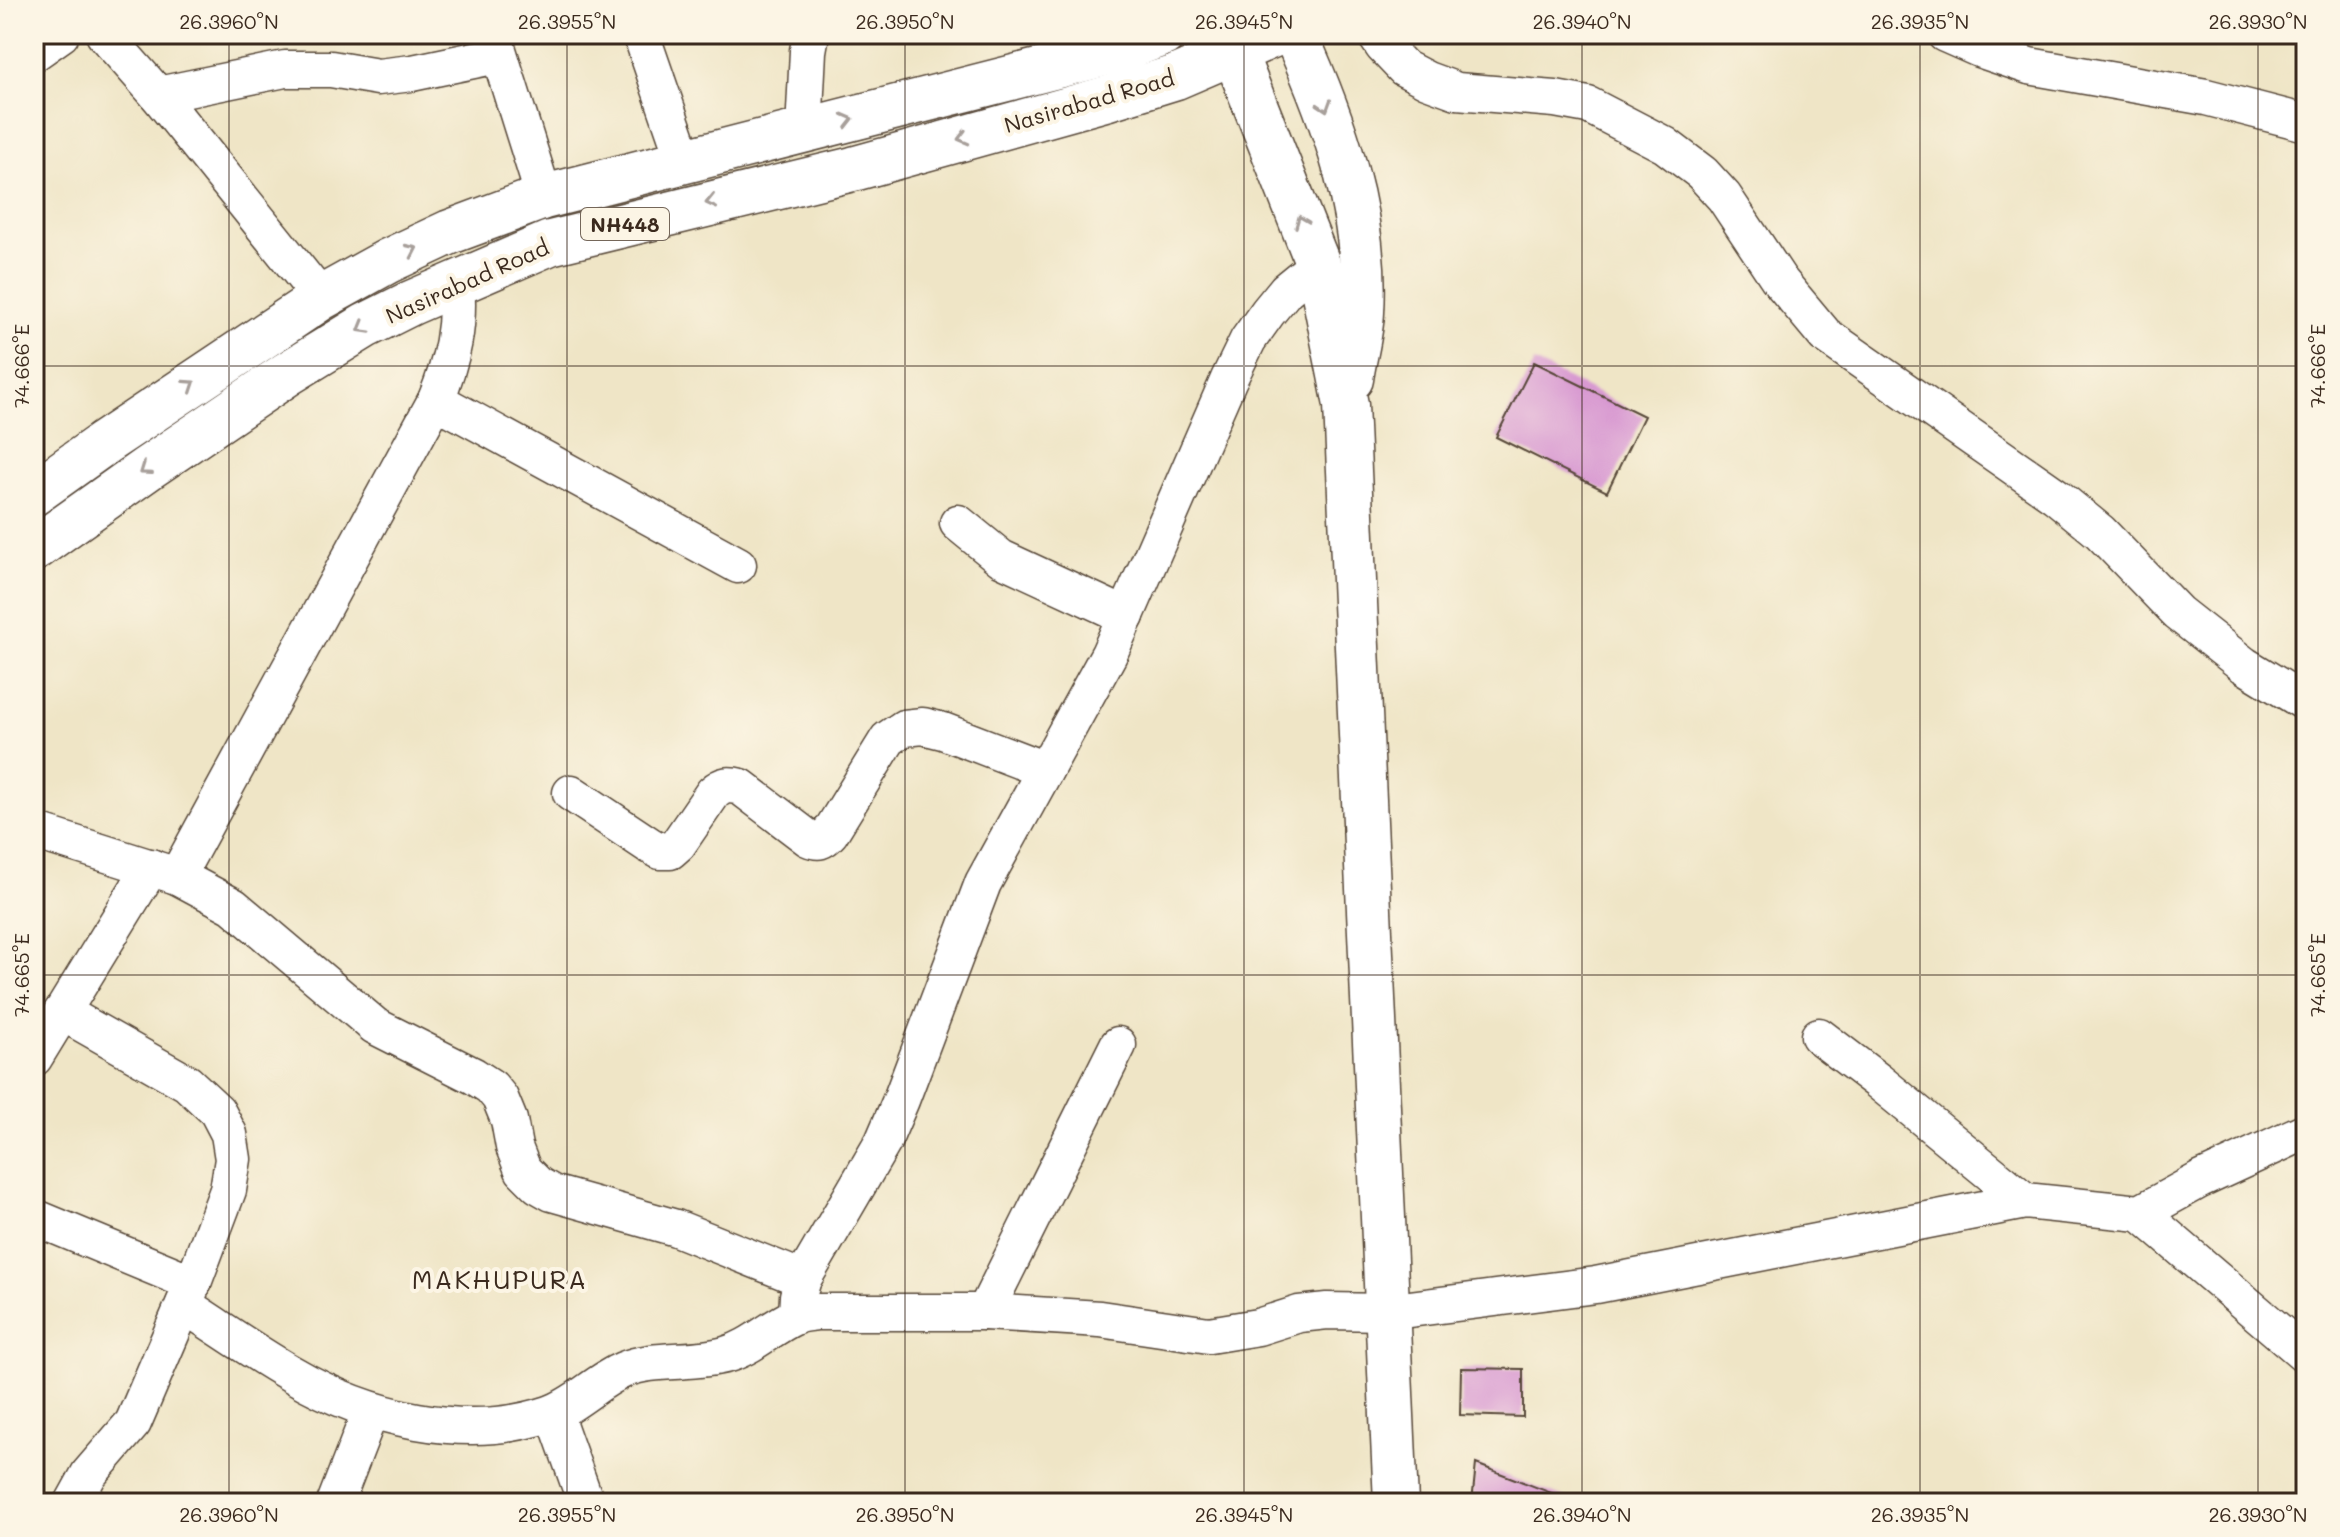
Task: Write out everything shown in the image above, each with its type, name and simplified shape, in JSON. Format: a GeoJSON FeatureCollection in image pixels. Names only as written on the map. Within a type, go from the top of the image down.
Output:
{"type":"FeatureCollection","features":[{"type":"Feature","properties":{"kind":"main road","name":"Nasirabad Road"},"geometry":{"type":"LineString","coordinates":[[34,493],[321,298],[388,261],[450,232],[544,197],[1120,50],[1163,34]]}},
{"type":"Feature","properties":{"kind":"main road","name":"Nasirabad Road"},"geometry":{"type":"LineString","coordinates":[[34,549],[287,374],[365,326],[550,243],[853,169],[1108,98],[1176,77],[1230,43],[1276,34]]}},
{"type":"Feature","properties":{"kind":"main road"},"geometry":{"type":"LineString","coordinates":[[1295,34],[1319,88],[1342,155],[1361,254],[1362,313],[1346,405]]}},
{"type":"Feature","properties":{"kind":"main road"},"geometry":{"type":"LineString","coordinates":[[1230,43],[1318,264],[1346,405],[1396,1503]]}},
{"type":"Feature","properties":{"kind":"street"},"geometry":{"type":"LineString","coordinates":[[34,53],[61,34]]}},
{"type":"Feature","properties":{"kind":"street"},"geometry":{"type":"LineString","coordinates":[[104,34],[158,95],[321,298]]}},
{"type":"Feature","properties":{"kind":"street"},"geometry":{"type":"LineString","coordinates":[[641,34],[684,159]]}},
{"type":"Feature","properties":{"kind":"street"},"geometry":{"type":"LineString","coordinates":[[804,131],[811,34]]}},
{"type":"Feature","properties":{"kind":"street"},"geometry":{"type":"LineString","coordinates":[[1375,34],[1404,68],[1427,80],[1457,91],[1555,99],[1588,105],[1665,145],[1702,173],[1724,197],[1780,281],[1825,335],[2056,496],[2100,532],[2178,613],[2244,665],[2306,703]]}},
{"type":"Feature","properties":{"kind":"street"},"geometry":{"type":"LineString","coordinates":[[1945,34],[2029,66],[2206,97],[2306,123]]}},
{"type":"Feature","properties":{"kind":"street"},"geometry":{"type":"LineString","coordinates":[[158,95],[285,69],[331,69],[378,77],[412,73],[496,44],[544,197]]}},
{"type":"Feature","properties":{"kind":"street"},"geometry":{"type":"LineString","coordinates":[[797,1315],[803,1279],[883,1142],[983,883],[1096,679],[1248,340],[1286,290],[1318,264]]}},
{"type":"Feature","properties":{"kind":"street"},"geometry":{"type":"LineString","coordinates":[[34,1056],[62,1012],[164,872],[436,400],[450,365],[458,303],[456,283]]}},
{"type":"Feature","properties":{"kind":"street"},"geometry":{"type":"LineString","coordinates":[[436,400],[738,565]]}},
{"type":"Feature","properties":{"kind":"street"},"geometry":{"type":"LineString","coordinates":[[958,523],[1001,558],[1126,616]]}},
{"type":"Feature","properties":{"kind":"street"},"geometry":{"type":"LineString","coordinates":[[571,793],[649,845],[660,851],[670,851],[713,793],[730,784],[741,787],[808,838],[823,841],[888,739],[904,728],[923,726],[943,731],[1045,770]]}},
{"type":"Feature","properties":{"kind":"street"},"geometry":{"type":"LineString","coordinates":[[34,831],[164,872],[233,906],[375,1026],[491,1087],[500,1098],[509,1120],[514,1147],[523,1170],[538,1185],[552,1193],[706,1238],[803,1279]]}},
{"type":"Feature","properties":{"kind":"street"},"geometry":{"type":"LineString","coordinates":[[62,1012],[187,1083],[217,1111],[229,1134],[233,1159],[228,1190],[133,1423],[89,1474],[73,1503]]}},
{"type":"Feature","properties":{"kind":"street"},"geometry":{"type":"LineString","coordinates":[[1819,1036],[2025,1201]]}},
{"type":"Feature","properties":{"kind":"street"},"geometry":{"type":"LineString","coordinates":[[985,1312],[1118,1045]]}},
{"type":"Feature","properties":{"kind":"street"},"geometry":{"type":"LineString","coordinates":[[2140,1213],[2200,1180],[2306,1131]]}},
{"type":"Feature","properties":{"kind":"street"},"geometry":{"type":"LineString","coordinates":[[34,1217],[188,1294],[294,1375],[371,1410],[452,1427],[519,1423],[554,1413],[623,1370],[726,1355],[752,1344],[797,1315],[818,1312],[985,1312],[1100,1319],[1209,1335],[1258,1327],[1299,1314],[1386,1312],[1596,1285],[2025,1201],[2140,1213],[2306,1355]]}},
{"type":"Feature","properties":{"kind":"street"},"geometry":{"type":"LineString","coordinates":[[335,1503],[371,1410]]}},
{"type":"Feature","properties":{"kind":"street"},"geometry":{"type":"LineString","coordinates":[[554,1413],[586,1503]]}},
{"type":"Feature","properties":{"kind":"building"},"geometry":{"type":"Polygon","coordinates":[[[1534,362],[1644,416],[1607,492],[1496,437],[1534,362]]]}},
{"type":"Feature","properties":{"kind":"building"},"geometry":{"type":"Polygon","coordinates":[[[1461,1368],[1523,1369],[1523,1417],[1460,1415],[1461,1368]]]}},
{"type":"Feature","properties":{"kind":"building"},"geometry":{"type":"Polygon","coordinates":[[[1476,1464],[1567,1499],[1566,1503],[1472,1503],[1476,1464]]]}},
{"type":"Feature","properties":{"kind":"district","name":"MAKHUPURA"},"geometry":{"type":"Point","coordinates":[500,1279]}}]}
